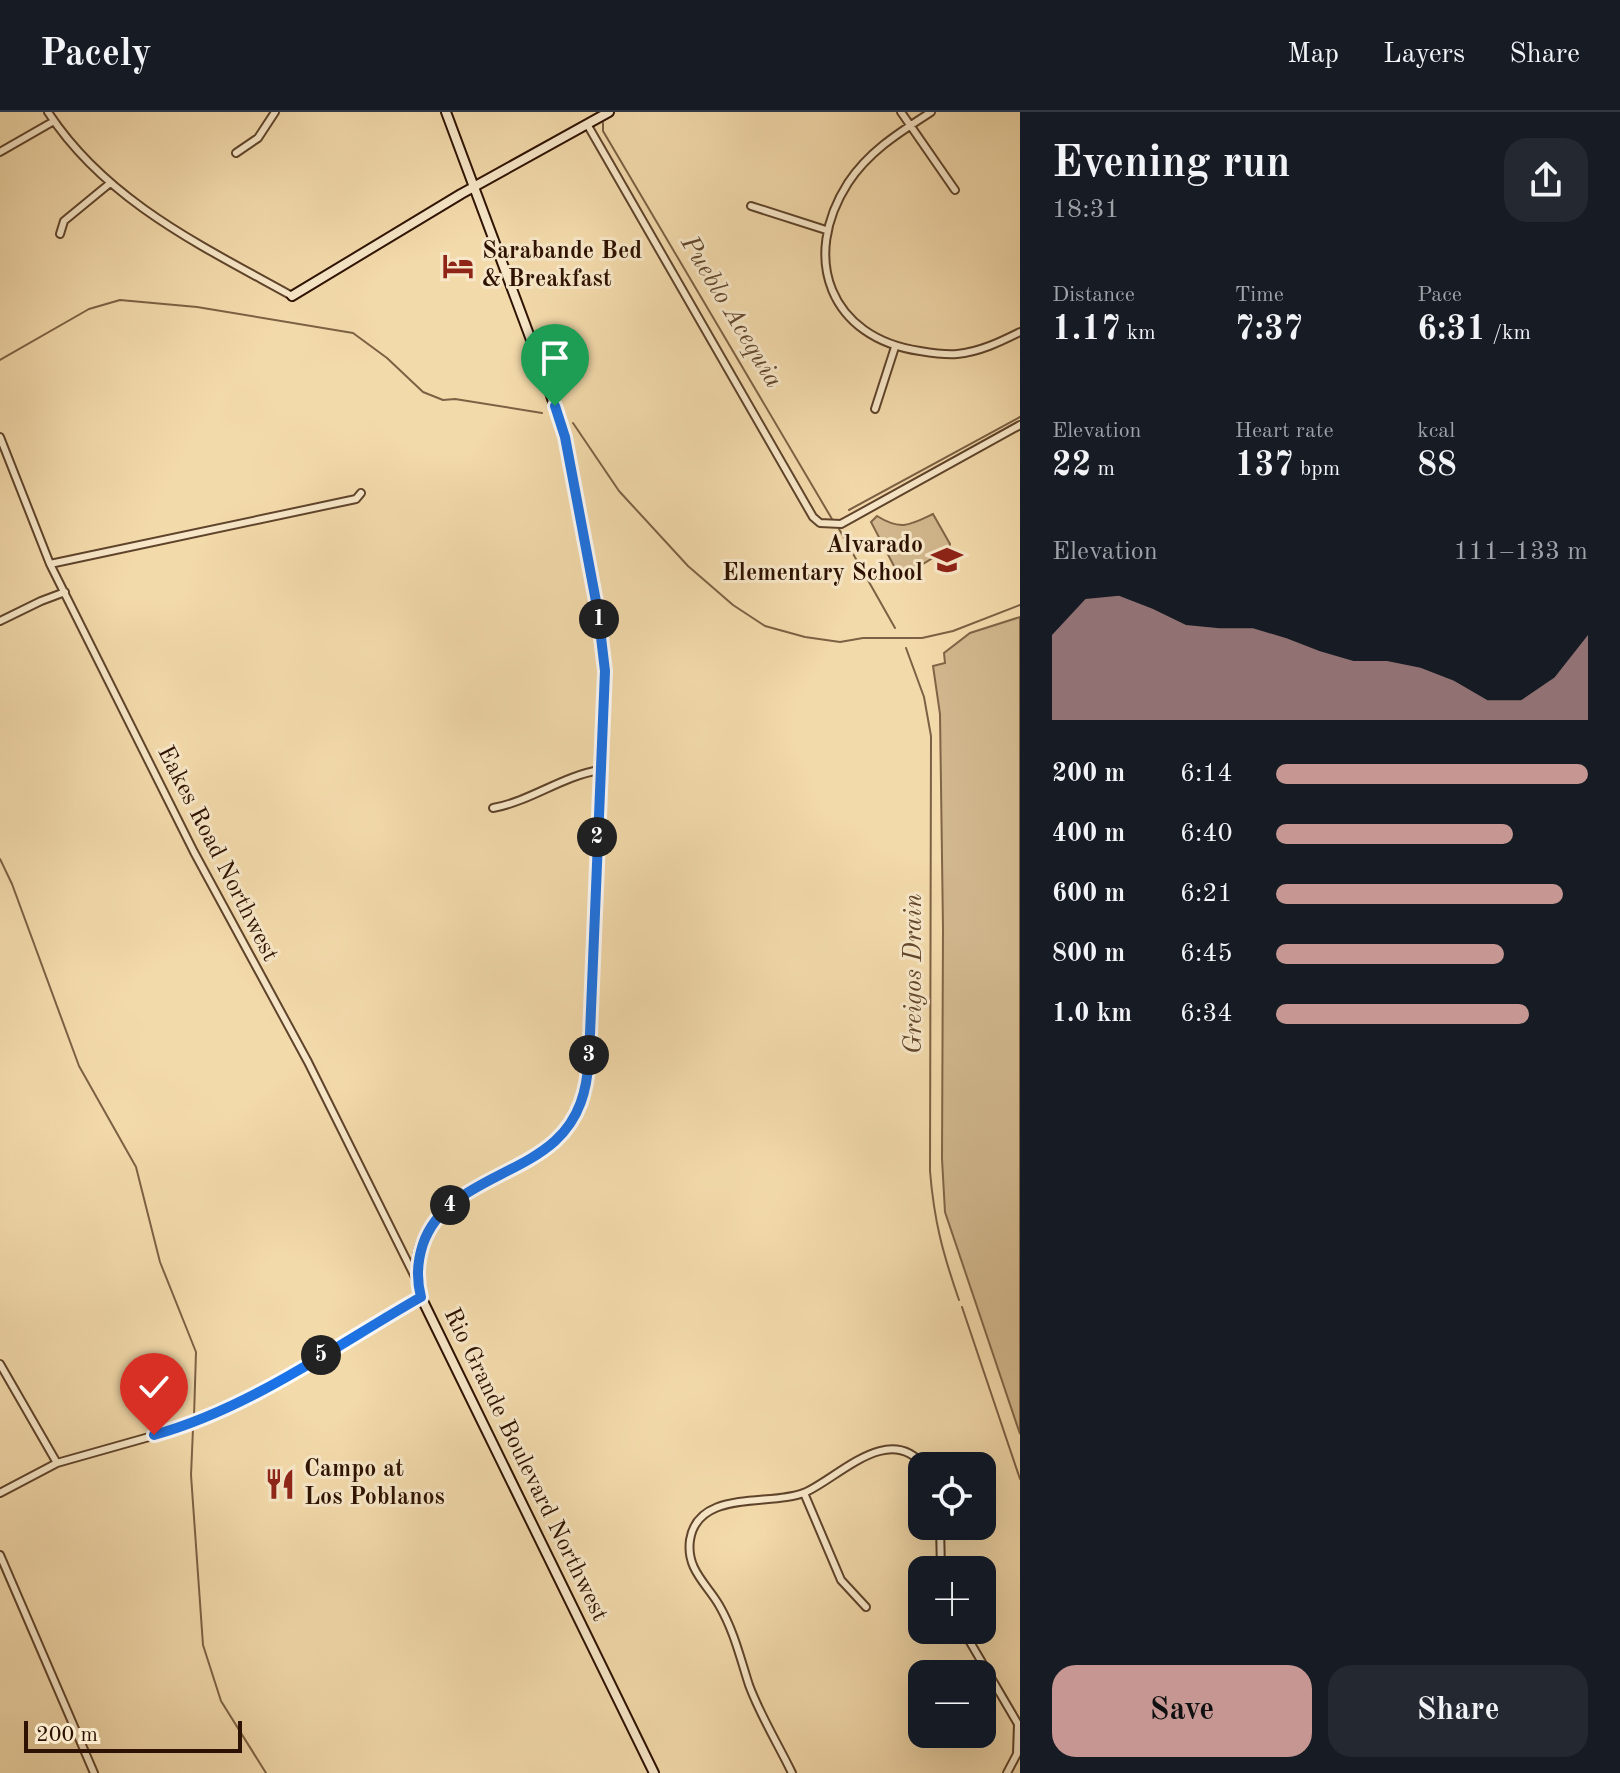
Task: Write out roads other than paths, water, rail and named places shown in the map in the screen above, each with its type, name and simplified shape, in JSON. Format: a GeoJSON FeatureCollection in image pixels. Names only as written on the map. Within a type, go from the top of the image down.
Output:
{"type":"FeatureCollection","features":[{"type":"Feature","properties":{"kind":"street"},"geometry":{"type":"LineString","coordinates":[[48,112],[71,144],[109,184],[163,223],[292,296],[474,187],[609,112]]}},
{"type":"Feature","properties":{"kind":"street"},"geometry":{"type":"LineString","coordinates":[[236,153],[258,138],[275,112]]}},
{"type":"Feature","properties":{"kind":"street","name":"Rio Grande Boulevard Northwest"},"geometry":{"type":"LineString","coordinates":[[446,112],[565,437],[605,671],[586,1091],[580,1108],[555,1141],[447,1207],[436,1219],[418,1258],[417,1281],[421,1297],[654,1773]]}},
{"type":"Feature","properties":{"kind":"street"},"geometry":{"type":"LineString","coordinates":[[901,112],[955,190]]}},
{"type":"Feature","properties":{"kind":"street"},"geometry":{"type":"LineString","coordinates":[[931,112],[863,163],[837,203],[826,230],[826,274],[838,302],[858,326],[895,347],[956,354],[993,345],[1020,332]]}},
{"type":"Feature","properties":{"kind":"street"},"geometry":{"type":"LineString","coordinates":[[0,152],[24,141],[54,121]]}},
{"type":"Feature","properties":{"kind":"street"},"geometry":{"type":"LineString","coordinates":[[587,124],[813,517],[820,523],[841,524],[1020,425]]}},
{"type":"Feature","properties":{"kind":"street"},"geometry":{"type":"LineString","coordinates":[[60,234],[64,221],[109,184]]}},
{"type":"Feature","properties":{"kind":"street"},"geometry":{"type":"LineString","coordinates":[[751,206],[826,230]]}},
{"type":"Feature","properties":{"kind":"street"},"geometry":{"type":"LineString","coordinates":[[875,409],[895,347]]}},
{"type":"Feature","properties":{"kind":"street","name":"Eakes Road Northwest"},"geometry":{"type":"LineString","coordinates":[[0,437],[50,564],[194,852],[308,1062],[417,1281]]}},
{"type":"Feature","properties":{"kind":"street"},"geometry":{"type":"LineString","coordinates":[[50,564],[356,499],[361,493]]}},
{"type":"Feature","properties":{"kind":"street"},"geometry":{"type":"LineString","coordinates":[[0,621],[65,592]]}},
{"type":"Feature","properties":{"kind":"street"},"geometry":{"type":"LineString","coordinates":[[493,808],[510,805],[582,773],[600,770]]}},
{"type":"Feature","properties":{"kind":"street"},"geometry":{"type":"LineString","coordinates":[[0,1493],[57,1463],[188,1426],[231,1406],[421,1297]]}},
{"type":"Feature","properties":{"kind":"street"},"geometry":{"type":"LineString","coordinates":[[0,1364],[57,1463]]}},
{"type":"Feature","properties":{"kind":"street"},"geometry":{"type":"LineString","coordinates":[[792,1773],[750,1686],[734,1632],[691,1564],[690,1538],[701,1518],[723,1504],[804,1493],[877,1450],[898,1450],[908,1455]]}},
{"type":"Feature","properties":{"kind":"street"},"geometry":{"type":"LineString","coordinates":[[804,1493],[841,1580],[866,1607]]}},
{"type":"Feature","properties":{"kind":"street"},"geometry":{"type":"LineString","coordinates":[[0,1555],[94,1773]]}},
{"type":"Feature","properties":{"kind":"street"},"geometry":{"type":"LineString","coordinates":[[971,1644],[1018,1724],[1017,1754],[1007,1773]]}},
{"type":"Feature","properties":{"kind":"waterway","name":"Pueblo Acequia"},"geometry":{"type":"LineString","coordinates":[[603,123],[603,131],[832,519]]}},
{"type":"Feature","properties":{"kind":"waterway"},"geometry":{"type":"LineString","coordinates":[[0,360],[89,309],[120,300],[197,307],[353,333],[387,358],[423,392],[443,400],[455,399],[542,413]]}},
{"type":"Feature","properties":{"kind":"waterway"},"geometry":{"type":"LineString","coordinates":[[849,510],[1020,417]]}},
{"type":"Feature","properties":{"kind":"waterway"},"geometry":{"type":"LineString","coordinates":[[573,423],[619,491],[688,566],[733,605],[765,626],[805,637],[840,642],[863,638],[922,638],[953,631],[1020,605]]}},
{"type":"Feature","properties":{"kind":"waterway","name":"Pueblo Acequia"},"geometry":{"type":"LineString","coordinates":[[839,529],[895,628]]}},
{"type":"Feature","properties":{"kind":"waterway","name":"Greigos Drain"},"geometry":{"type":"LineString","coordinates":[[906,648],[924,697],[931,736],[930,1171],[940,1237],[959,1300]]}},
{"type":"Feature","properties":{"kind":"waterway"},"geometry":{"type":"LineString","coordinates":[[0,859],[79,1066],[136,1167],[160,1262],[196,1352],[194,1417]]}},
{"type":"Feature","properties":{"kind":"waterway","name":"Pueblo Acequia"},"geometry":{"type":"LineString","coordinates":[[962,1307],[1020,1479]]}},
{"type":"Feature","properties":{"kind":"waterway"},"geometry":{"type":"LineString","coordinates":[[193,1429],[191,1475],[203,1645],[221,1701],[266,1773]]}},
{"type":"Feature","properties":{"kind":"place","name":"Sarabande Bed & Breakfast"},"geometry":{"type":"Point","coordinates":[458,266]}},
{"type":"Feature","properties":{"kind":"place","name":"Alvarado Elementary School"},"geometry":{"type":"Point","coordinates":[947,560]}},
{"type":"Feature","properties":{"kind":"place","name":"Campo at Los Poblanos"},"geometry":{"type":"Point","coordinates":[280,1484]}}]}
